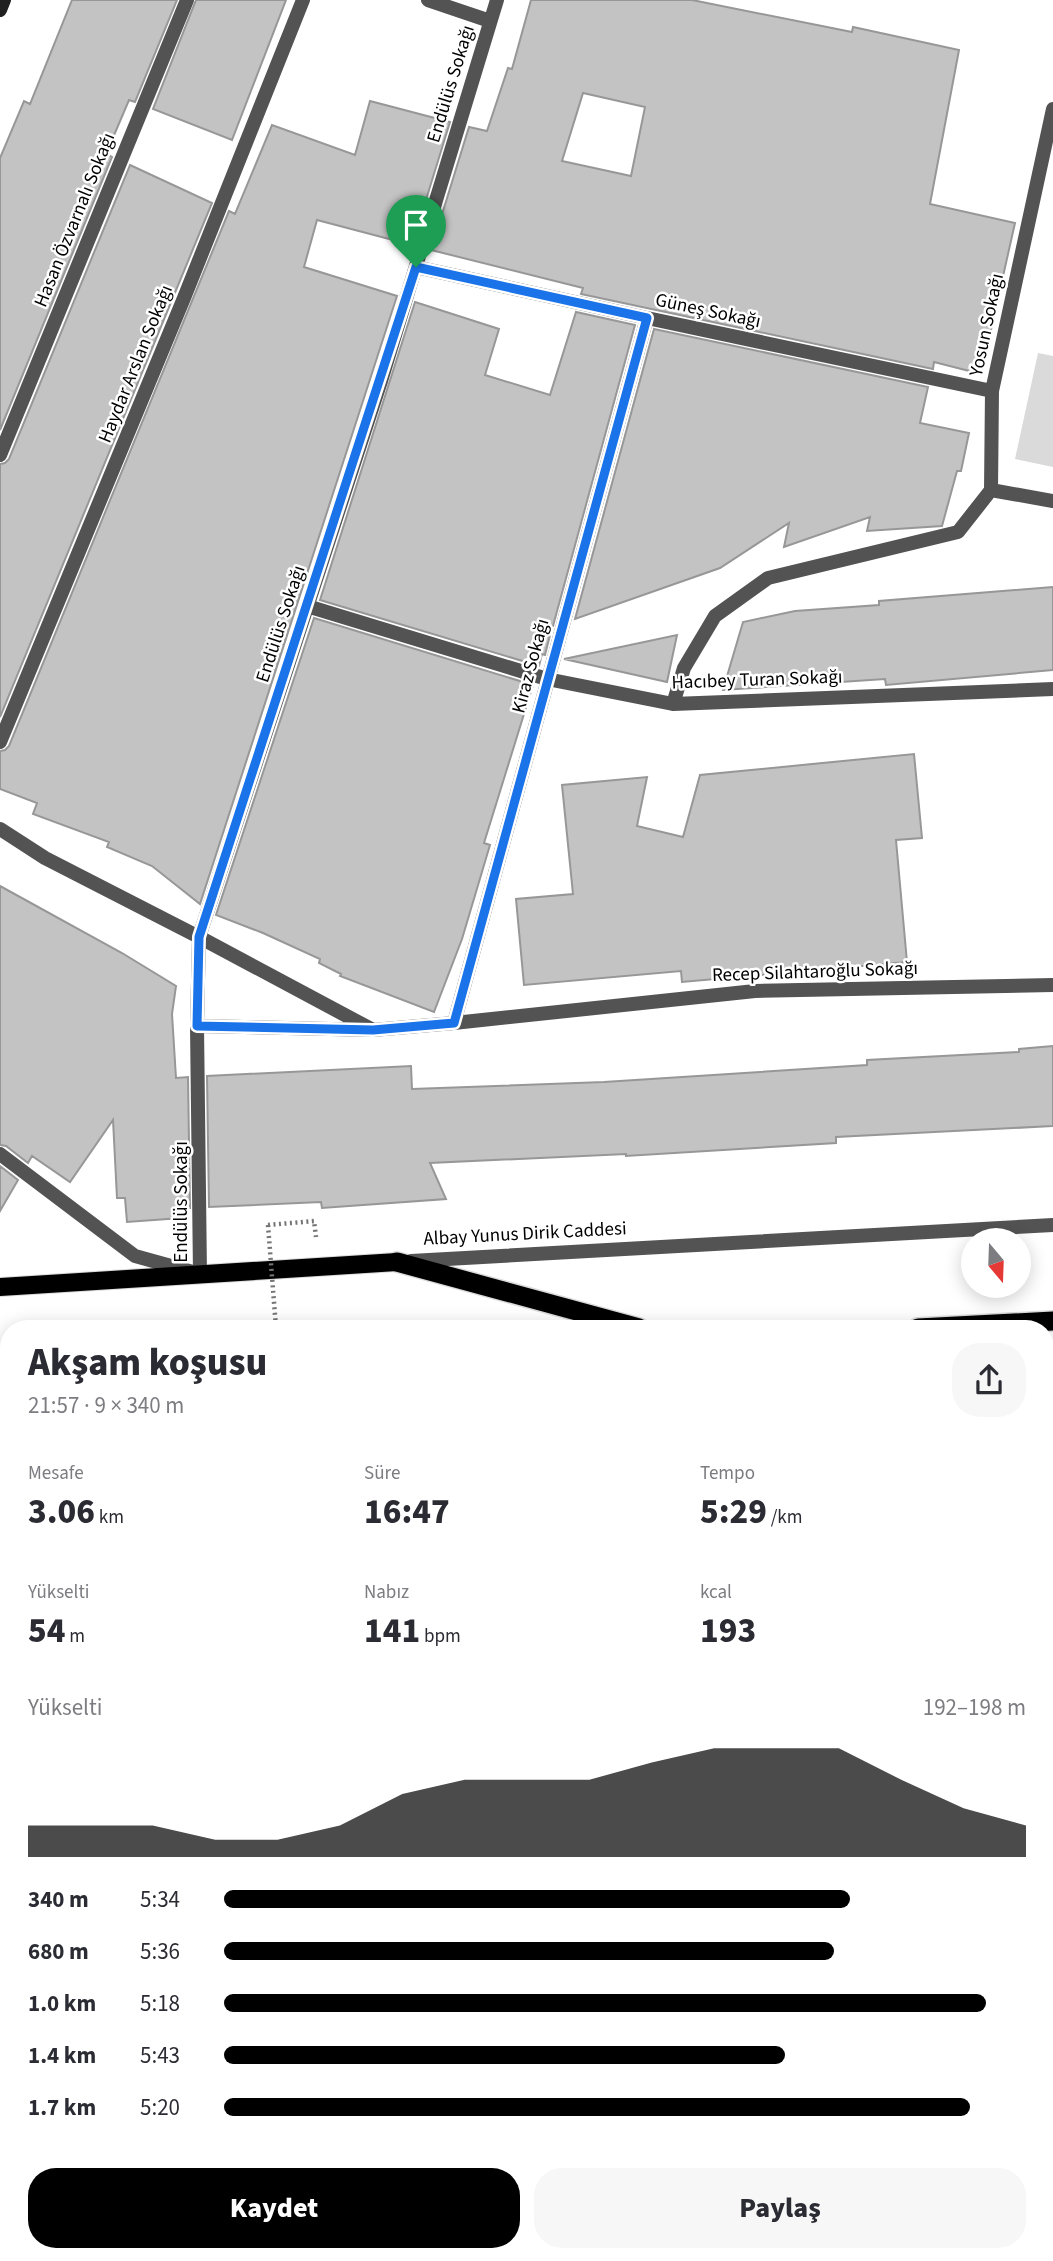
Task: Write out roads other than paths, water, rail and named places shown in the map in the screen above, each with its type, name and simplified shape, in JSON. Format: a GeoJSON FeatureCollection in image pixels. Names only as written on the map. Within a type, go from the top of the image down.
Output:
{"type":"FeatureCollection","features":[{"type":"Feature","properties":{"kind":"highway"},"geometry":{"type":"LineString","coordinates":[[397,1262],[610,1320]]}},
{"type":"Feature","properties":{"kind":"main road"},"geometry":{"type":"LineString","coordinates":[[0,10],[4,0]]}},
{"type":"Feature","properties":{"kind":"main road","name":"Albay Yunus Dirik Caddesi"},"geometry":{"type":"LineString","coordinates":[[0,1287],[397,1262]]}},
{"type":"Feature","properties":{"kind":"street","name":"Hasan Özvarnalı Sokağı"},"geometry":{"type":"LineString","coordinates":[[0,456],[187,0]]}},
{"type":"Feature","properties":{"kind":"street","name":"Haydar Arslan Sokağı"},"geometry":{"type":"LineString","coordinates":[[0,742],[184,298],[303,0]]}},
{"type":"Feature","properties":{"kind":"street"},"geometry":{"type":"LineString","coordinates":[[428,0],[490,21]]}},
{"type":"Feature","properties":{"kind":"street","name":"Endülüs Sokağı"},"geometry":{"type":"LineString","coordinates":[[200,1274],[197,1026],[199,937],[416,267],[496,0]]}},
{"type":"Feature","properties":{"kind":"street","name":"Yosun Sokağı"},"geometry":{"type":"LineString","coordinates":[[991,490],[992,391],[1053,109]]}},
{"type":"Feature","properties":{"kind":"street","name":"Güneş Sokağı"},"geometry":{"type":"LineString","coordinates":[[416,267],[992,391]]}},
{"type":"Feature","properties":{"kind":"street","name":"Kiraz Sokağı"},"geometry":{"type":"LineString","coordinates":[[454,1023],[647,318]]}},
{"type":"Feature","properties":{"kind":"street"},"geometry":{"type":"LineString","coordinates":[[673,704],[684,668],[715,616],[768,578],[958,532],[991,490],[1053,501]]}},
{"type":"Feature","properties":{"kind":"street","name":"Hacıbey Turan Sokağı"},"geometry":{"type":"LineString","coordinates":[[307,606],[547,679],[673,704],[1053,689]]}},
{"type":"Feature","properties":{"kind":"street"},"geometry":{"type":"LineString","coordinates":[[0,830],[45,858],[373,1030]]}},
{"type":"Feature","properties":{"kind":"street","name":"Recep Silahtaroğlu Sokağı"},"geometry":{"type":"LineString","coordinates":[[373,1030],[755,991],[1053,985]]}},
{"type":"Feature","properties":{"kind":"street"},"geometry":{"type":"LineString","coordinates":[[197,1026],[373,1030]]}},
{"type":"Feature","properties":{"kind":"street"},"geometry":{"type":"LineString","coordinates":[[0,1154],[135,1256],[200,1274]]}},
{"type":"Feature","properties":{"kind":"street","name":"Albay Yunus Dirik Caddesi"},"geometry":{"type":"LineString","coordinates":[[397,1262],[1053,1225]]}}]}
